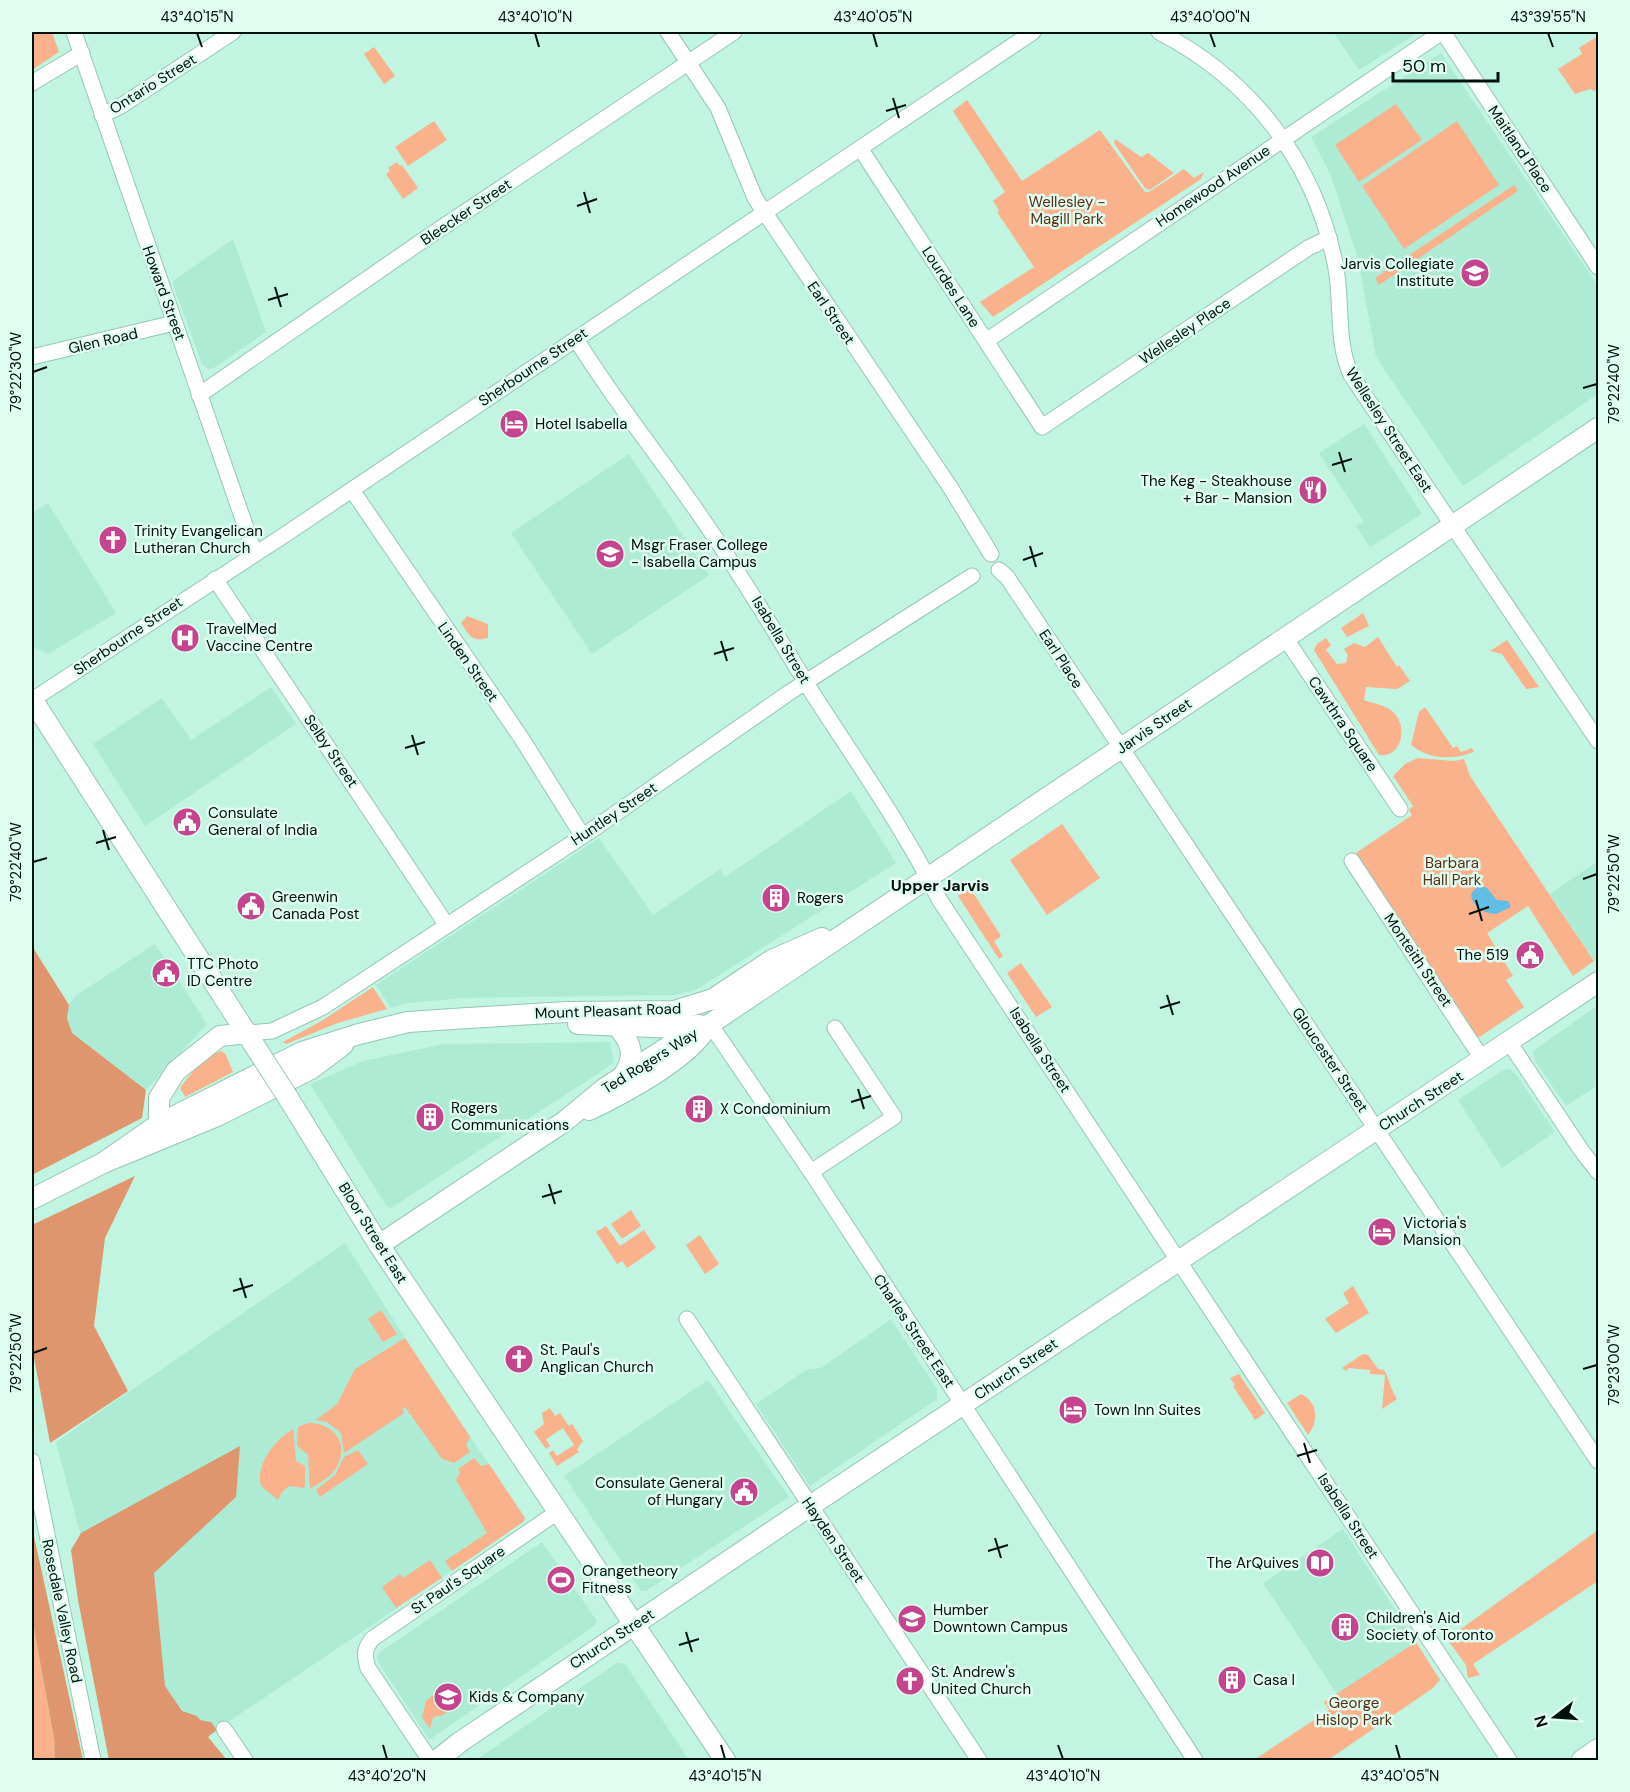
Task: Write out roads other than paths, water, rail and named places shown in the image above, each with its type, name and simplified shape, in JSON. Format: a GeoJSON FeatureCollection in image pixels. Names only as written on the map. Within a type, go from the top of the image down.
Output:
{"type":"FeatureCollection","features":[{"type":"Feature","properties":{"kind":"main road","name":"Jarvis Street"},"geometry":{"type":"LineString","coordinates":[[710,1024],[1599,428]]}},
{"type":"Feature","properties":{"kind":"main road","name":"Bloor Street East"},"geometry":{"type":"LineString","coordinates":[[32,699],[247,1033],[379,1245],[725,1761]]}},
{"type":"Feature","properties":{"kind":"main road","name":"Mount Pleasant Road"},"geometry":{"type":"LineString","coordinates":[[103,1163],[159,1124],[302,1052],[408,1022],[567,1012],[674,1011],[688,1008],[713,999],[772,960],[866,920]]}},
{"type":"Feature","properties":{"kind":"main road","name":"Church Street"},"geometry":{"type":"LineString","coordinates":[[437,1761],[459,1742],[810,1506],[1599,982]]}},
{"type":"Feature","properties":{"kind":"main road","name":"Mount Pleasant Road"},"geometry":{"type":"LineString","coordinates":[[507,1016],[563,1023],[618,1026],[677,1028],[710,1024]]}},
{"type":"Feature","properties":{"kind":"main road","name":"Ted Rogers Way"},"geometry":{"type":"LineString","coordinates":[[379,1245],[565,1121],[623,1076],[672,1044],[710,1024]]}},
{"type":"Feature","properties":{"kind":"main road","name":"Ted Rogers Way"},"geometry":{"type":"LineString","coordinates":[[565,1121],[615,1098],[693,1047],[710,1024]]}},
{"type":"Feature","properties":{"kind":"main road"},"geometry":{"type":"LineString","coordinates":[[618,1026],[632,1049],[630,1066],[623,1076]]}},
{"type":"Feature","properties":{"kind":"main road"},"geometry":{"type":"LineString","coordinates":[[159,1124],[159,1098],[176,1071],[220,1036],[247,1033]]}},
{"type":"Feature","properties":{"kind":"main road","name":"Mount Pleasant Road"},"geometry":{"type":"LineString","coordinates":[[32,1199],[103,1163],[207,1121],[311,1069],[359,1034]]}},
{"type":"Feature","properties":{"kind":"main road"},"geometry":{"type":"LineString","coordinates":[[1582,1761],[1599,1749]]}},
{"type":"Feature","properties":{"kind":"street","name":"Howard Street"},"geometry":{"type":"LineString","coordinates":[[75,32],[255,554]]}},
{"type":"Feature","properties":{"kind":"street","name":"Ontario Street"},"geometry":{"type":"LineString","coordinates":[[102,115],[121,106],[233,32]]}},
{"type":"Feature","properties":{"kind":"street","name":"Earl Street"},"geometry":{"type":"LineString","coordinates":[[668,32],[718,108],[742,174],[764,212],[950,487],[991,554]]}},
{"type":"Feature","properties":{"kind":"street","name":"Bleecker Street"},"geometry":{"type":"LineString","coordinates":[[199,395],[422,241],[734,32]]}},
{"type":"Feature","properties":{"kind":"street","name":"Sherbourne Street"},"geometry":{"type":"LineString","coordinates":[[32,699],[352,490],[1033,32]]}},
{"type":"Feature","properties":{"kind":"street","name":"Wellesley Street East"},"geometry":{"type":"LineString","coordinates":[[1160,32],[1207,59],[1235,82],[1256,103],[1284,138],[1312,191],[1329,238],[1335,264],[1341,338],[1346,365],[1599,741]]}},
{"type":"Feature","properties":{"kind":"street","name":"Homewood Avenue"},"geometry":{"type":"LineString","coordinates":[[986,341],[1442,32]]}},
{"type":"Feature","properties":{"kind":"street","name":"Maitland Place"},"geometry":{"type":"LineString","coordinates":[[1442,32],[1599,267]]}},
{"type":"Feature","properties":{"kind":"street"},"geometry":{"type":"LineString","coordinates":[[32,84],[82,53]]}},
{"type":"Feature","properties":{"kind":"street","name":"Lourdes Lane"},"geometry":{"type":"LineString","coordinates":[[861,148],[1042,427]]}},
{"type":"Feature","properties":{"kind":"street","name":"Wellesley Place"},"geometry":{"type":"LineString","coordinates":[[1042,427],[1308,248],[1329,238]]}},
{"type":"Feature","properties":{"kind":"street","name":"Glen Road"},"geometry":{"type":"LineString","coordinates":[[32,357],[174,323]]}},
{"type":"Feature","properties":{"kind":"street","name":"Isabella Street"},"geometry":{"type":"LineString","coordinates":[[576,339],[620,408],[701,516],[761,606],[806,682],[918,857],[939,899],[1509,1761]]}},
{"type":"Feature","properties":{"kind":"street","name":"Linden Street"},"geometry":{"type":"LineString","coordinates":[[352,490],[522,739],[582,835]]}},
{"type":"Feature","properties":{"kind":"street","name":"Earl Place"},"geometry":{"type":"LineString","coordinates":[[999,570],[1007,577],[1121,749]]}},
{"type":"Feature","properties":{"kind":"street","name":"Huntley Street"},"geometry":{"type":"LineString","coordinates":[[247,1033],[272,1031],[323,1007],[582,835],[806,682],[972,576]]}},
{"type":"Feature","properties":{"kind":"street","name":"Selby Street"},"geometry":{"type":"LineString","coordinates":[[215,579],[446,924]]}},
{"type":"Feature","properties":{"kind":"street","name":"Cawthra Square"},"geometry":{"type":"LineString","coordinates":[[1286,639],[1400,809]]}},
{"type":"Feature","properties":{"kind":"street","name":"Gloucester Street"},"geometry":{"type":"LineString","coordinates":[[1121,749],[1599,1461]]}},
{"type":"Feature","properties":{"kind":"street","name":"Monteith Street"},"geometry":{"type":"LineString","coordinates":[[1352,861],[1483,1060]]}},
{"type":"Feature","properties":{"kind":"street","name":"Charles Street East"},"geometry":{"type":"LineString","coordinates":[[710,1024],[811,1172],[1195,1761]]}},
{"type":"Feature","properties":{"kind":"street"},"geometry":{"type":"LineString","coordinates":[[811,1172],[894,1117],[835,1028]]}},
{"type":"Feature","properties":{"kind":"street"},"geometry":{"type":"LineString","coordinates":[[1509,1042],[1584,1155],[1599,1172]]}},
{"type":"Feature","properties":{"kind":"street","name":"Hayden Street"},"geometry":{"type":"LineString","coordinates":[[687,1319],[979,1761]]}},
{"type":"Feature","properties":{"kind":"street","name":"Rosedale Valley Road"},"geometry":{"type":"LineString","coordinates":[[32,1461],[93,1761]]}},
{"type":"Feature","properties":{"kind":"street","name":"St Paul's Square"},"geometry":{"type":"LineString","coordinates":[[430,1761],[368,1668],[364,1655],[372,1638],[559,1511]]}},
{"type":"Feature","properties":{"kind":"street"},"geometry":{"type":"LineString","coordinates":[[224,1729],[245,1761]]}},
{"type":"Feature","properties":{"kind":"water"},"geometry":{"type":"Polygon","coordinates":[[[1477,887],[1486,887],[1497,900],[1508,901],[1511,907],[1496,914],[1483,911],[1472,899],[1471,894],[1477,887]]]}},
{"type":"Feature","properties":{"kind":"place","name":"Jarvis Collegiate Institute"},"geometry":{"type":"Point","coordinates":[1475,273]}},
{"type":"Feature","properties":{"kind":"place","name":"Hotel Isabella"},"geometry":{"type":"Point","coordinates":[514,424]}},
{"type":"Feature","properties":{"kind":"place","name":"The Keg - Steakhouse + Bar - Mansion"},"geometry":{"type":"Point","coordinates":[1313,490]}},
{"type":"Feature","properties":{"kind":"place","name":"Trinity Evangelican Lutheran Church"},"geometry":{"type":"Point","coordinates":[113,540]}},
{"type":"Feature","properties":{"kind":"place","name":"Msgr Fraser College - Isabella Campus"},"geometry":{"type":"Point","coordinates":[610,554]}},
{"type":"Feature","properties":{"kind":"place","name":"TravelMed Vaccine Centre"},"geometry":{"type":"Point","coordinates":[185,638]}},
{"type":"Feature","properties":{"kind":"place","name":"Consulate General of India"},"geometry":{"type":"Point","coordinates":[187,822]}},
{"type":"Feature","properties":{"kind":"place","name":"Rogers"},"geometry":{"type":"Point","coordinates":[776,898]}},
{"type":"Feature","properties":{"kind":"place","name":"Greenwin Canada Post"},"geometry":{"type":"Point","coordinates":[251,906]}},
{"type":"Feature","properties":{"kind":"place","name":"The 519"},"geometry":{"type":"Point","coordinates":[1530,955]}},
{"type":"Feature","properties":{"kind":"place","name":"TTC Photo ID Centre"},"geometry":{"type":"Point","coordinates":[166,973]}},
{"type":"Feature","properties":{"kind":"place","name":"X Condominium"},"geometry":{"type":"Point","coordinates":[699,1109]}},
{"type":"Feature","properties":{"kind":"place","name":"Rogers Communications"},"geometry":{"type":"Point","coordinates":[430,1117]}},
{"type":"Feature","properties":{"kind":"place","name":"Victoria's Mansion"},"geometry":{"type":"Point","coordinates":[1382,1232]}},
{"type":"Feature","properties":{"kind":"place","name":"St. Paul's Anglican Church"},"geometry":{"type":"Point","coordinates":[519,1359]}},
{"type":"Feature","properties":{"kind":"place","name":"Town Inn Suites"},"geometry":{"type":"Point","coordinates":[1073,1410]}},
{"type":"Feature","properties":{"kind":"place","name":"Consulate General of Hungary"},"geometry":{"type":"Point","coordinates":[744,1492]}},
{"type":"Feature","properties":{"kind":"place","name":"The ArQuives"},"geometry":{"type":"Point","coordinates":[1320,1563]}},
{"type":"Feature","properties":{"kind":"place","name":"Orangetheory Fitness"},"geometry":{"type":"Point","coordinates":[561,1580]}},
{"type":"Feature","properties":{"kind":"place","name":"Humber Downtown Campus"},"geometry":{"type":"Point","coordinates":[912,1619]}},
{"type":"Feature","properties":{"kind":"place","name":"Children's Aid Society of Toronto"},"geometry":{"type":"Point","coordinates":[1345,1627]}},
{"type":"Feature","properties":{"kind":"place","name":"Casa I"},"geometry":{"type":"Point","coordinates":[1232,1680]}},
{"type":"Feature","properties":{"kind":"place","name":"St. Andrew's United Church"},"geometry":{"type":"Point","coordinates":[910,1681]}},
{"type":"Feature","properties":{"kind":"place","name":"Kids & Company"},"geometry":{"type":"Point","coordinates":[448,1697]}},
{"type":"Feature","properties":{"kind":"district","name":"Upper Jarvis"},"geometry":{"type":"Point","coordinates":[940,885]}},
{"type":"Feature","properties":{"kind":"park label","name":"Wellesley - Magill Park"},"geometry":{"type":"Point","coordinates":[1067,210]}},
{"type":"Feature","properties":{"kind":"park label","name":"Barbara Hall Park"},"geometry":{"type":"Point","coordinates":[1452,872]}},
{"type":"Feature","properties":{"kind":"park label","name":"George Hislop Park"},"geometry":{"type":"Point","coordinates":[1354,1712]}}]}
